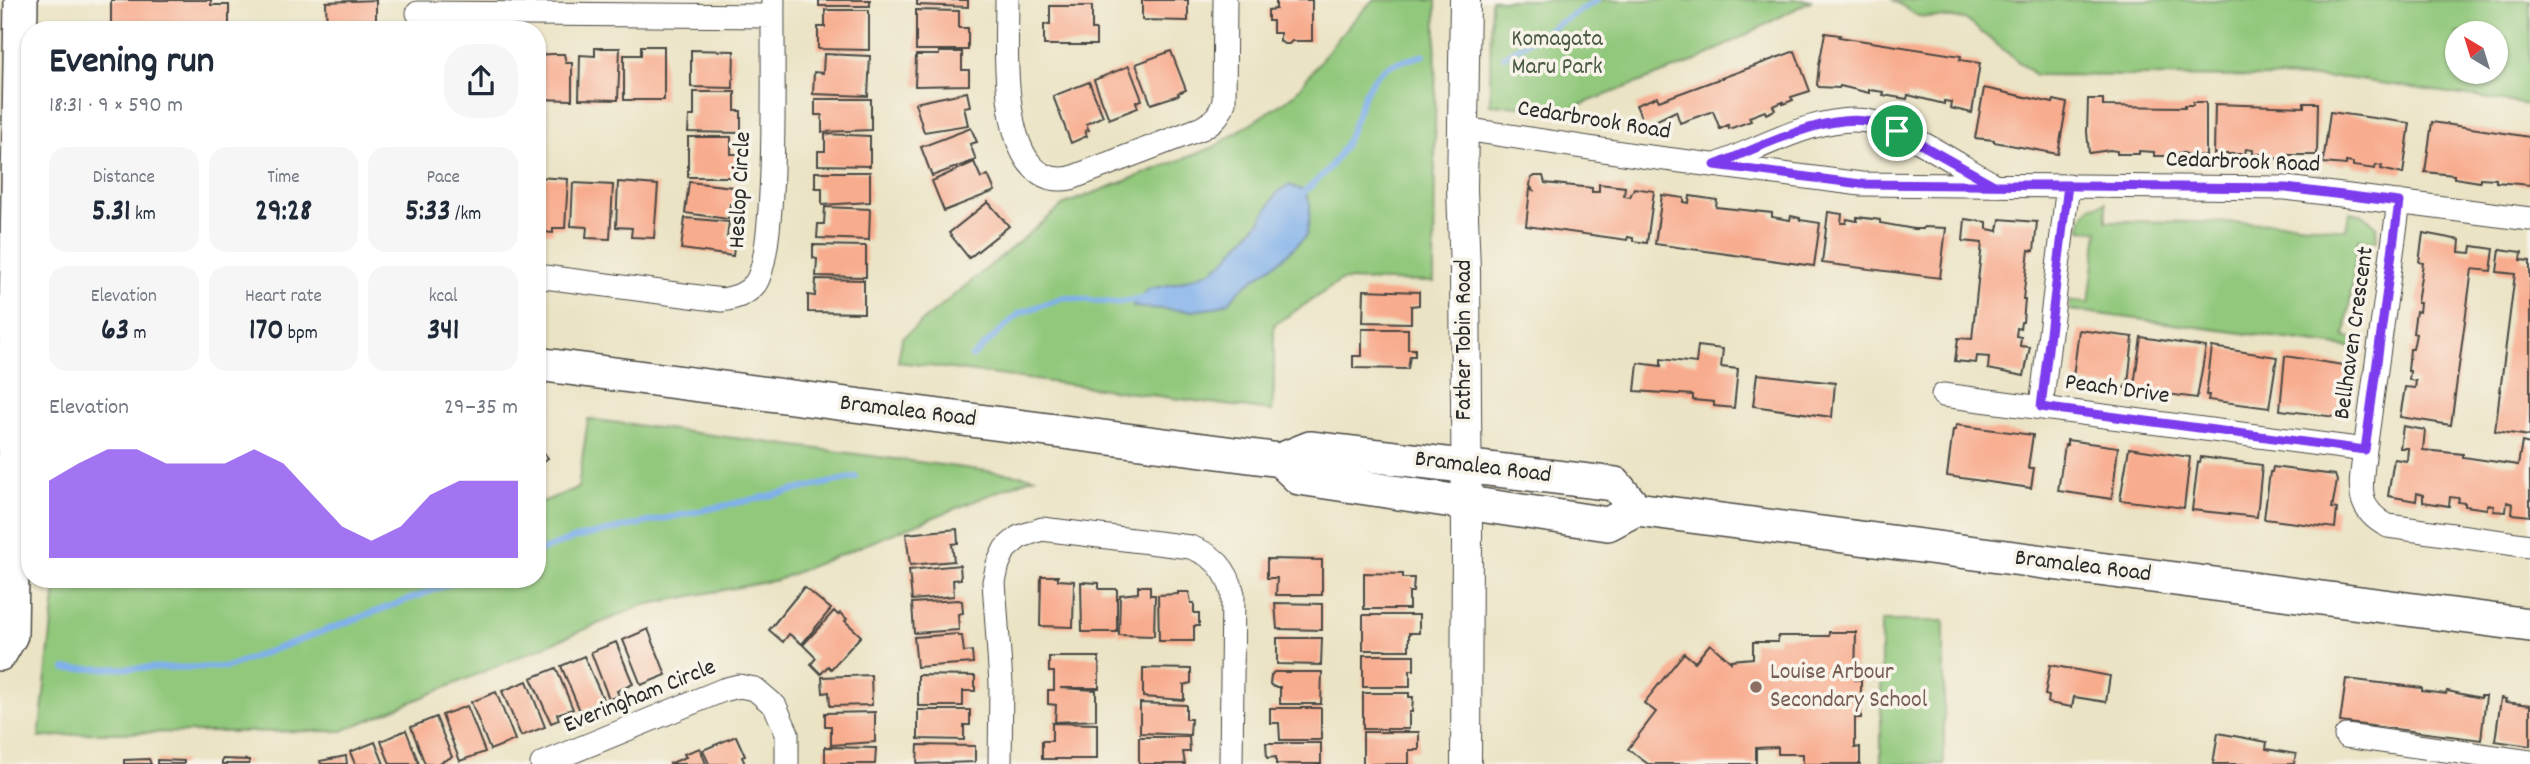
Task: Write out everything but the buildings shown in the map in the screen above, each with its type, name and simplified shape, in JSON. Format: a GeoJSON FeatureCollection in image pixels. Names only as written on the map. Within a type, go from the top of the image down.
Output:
{"type":"FeatureCollection","features":[{"type":"Feature","properties":{"kind":"main road"},"geometry":{"type":"LineString","coordinates":[[0,654],[11,635],[21,0]]}},
{"type":"Feature","properties":{"kind":"main road","name":"Bramalea Road"},"geometry":{"type":"LineString","coordinates":[[546,365],[1279,460],[1310,448],[1615,484],[1636,509]]}},
{"type":"Feature","properties":{"kind":"main road","name":"Bramalea Road"},"geometry":{"type":"LineString","coordinates":[[1279,460],[1299,478],[1608,524],[1636,509],[2530,625]]}},
{"type":"Feature","properties":{"kind":"street"},"geometry":{"type":"LineString","coordinates":[[1007,0],[1007,83],[1015,129],[1032,167],[1044,177],[1057,181],[1202,128],[1213,121],[1221,112],[1224,102],[1225,0]]}},
{"type":"Feature","properties":{"kind":"street","name":"Father Tobin Road"},"geometry":{"type":"LineString","coordinates":[[1465,0],[1462,189],[1467,503],[1466,764]]}},
{"type":"Feature","properties":{"kind":"street"},"geometry":{"type":"LineString","coordinates":[[418,14],[773,8]]}},
{"type":"Feature","properties":{"kind":"street","name":"Heslop Circle"},"geometry":{"type":"LineString","coordinates":[[546,276],[722,300],[736,297],[755,283],[765,257],[771,184],[773,8]]}},
{"type":"Feature","properties":{"kind":"street","name":"Cedarbrook Road"},"geometry":{"type":"LineString","coordinates":[[1715,165],[1813,127],[1844,120],[1858,120],[1897,131],[1994,185]]}},
{"type":"Feature","properties":{"kind":"street","name":"Cedarbrook Road"},"geometry":{"type":"LineString","coordinates":[[1464,129],[1861,184],[2286,188],[2530,219]]}},
{"type":"Feature","properties":{"kind":"street","name":"Peach Drive"},"geometry":{"type":"LineString","coordinates":[[2068,185],[2041,407],[2365,450]]}},
{"type":"Feature","properties":{"kind":"street","name":"Bellhaven Crescent"},"geometry":{"type":"LineString","coordinates":[[2399,202],[2365,450],[2362,501],[2377,521],[2388,526],[2530,546]]}},
{"type":"Feature","properties":{"kind":"street"},"geometry":{"type":"LineString","coordinates":[[1943,395],[2041,407]]}},
{"type":"Feature","properties":{"kind":"street"},"geometry":{"type":"LineString","coordinates":[[1000,764],[1001,683],[994,582],[1005,550],[1019,537],[1042,529],[1190,547],[1205,552],[1223,568],[1233,594],[1231,764]]}},
{"type":"Feature","properties":{"kind":"street","name":"Everingham Circle"},"geometry":{"type":"LineString","coordinates":[[542,764],[723,690],[739,686],[755,689],[775,706],[787,733],[787,764]]}},
{"type":"Feature","properties":{"kind":"street"},"geometry":{"type":"LineString","coordinates":[[2346,736],[2444,757],[2530,762]]}},
{"type":"Feature","properties":{"kind":"green space"},"geometry":{"type":"Polygon","coordinates":[[[1373,0],[1436,0],[1434,282],[1342,280],[1274,325],[1272,411],[898,362],[902,338],[1065,204],[1214,147],[1293,96],[1342,33],[1373,0]]]}},
{"type":"Feature","properties":{"kind":"green space","name":"Komagata Maru Park"},"geometry":{"type":"Polygon","coordinates":[[[1491,0],[1812,0],[1698,60],[1569,109],[1490,104],[1491,0]]]}},
{"type":"Feature","properties":{"kind":"green space"},"geometry":{"type":"Polygon","coordinates":[[[1893,0],[2530,0],[2530,105],[2346,78],[2035,75],[1965,19],[1918,16],[1893,0]]]}},
{"type":"Feature","properties":{"kind":"green space"},"geometry":{"type":"Polygon","coordinates":[[[2106,202],[2106,221],[2291,223],[2346,230],[2349,212],[2364,215],[2376,226],[2377,241],[2358,239],[2345,337],[2363,340],[2362,349],[2070,310],[2070,301],[2089,303],[2098,231],[2081,229],[2082,217],[2090,207],[2106,202]]]}},
{"type":"Feature","properties":{"kind":"green space"},"geometry":{"type":"Polygon","coordinates":[[[588,419],[1034,477],[777,580],[643,605],[342,731],[92,733],[39,738],[56,588],[546,588],[546,500],[578,488],[588,419]]]}},
{"type":"Feature","properties":{"kind":"green space"},"geometry":{"type":"Polygon","coordinates":[[[1881,621],[1944,621],[1944,764],[1881,764],[1881,621]]]}},
{"type":"Feature","properties":{"kind":"water"},"geometry":{"type":"Polygon","coordinates":[[[1289,185],[1305,191],[1310,204],[1306,236],[1283,258],[1242,288],[1229,302],[1214,308],[1192,311],[1132,307],[1148,289],[1174,284],[1211,271],[1224,261],[1260,221],[1278,191],[1289,185]]]}},
{"type":"Feature","properties":{"kind":"waterway"},"geometry":{"type":"LineString","coordinates":[[1504,56],[1598,0]]}},
{"type":"Feature","properties":{"kind":"waterway"},"geometry":{"type":"LineString","coordinates":[[1299,196],[1324,174],[1339,155],[1365,93],[1378,74],[1391,65],[1424,55]]}},
{"type":"Feature","properties":{"kind":"waterway"},"geometry":{"type":"LineString","coordinates":[[972,357],[1020,313],[1064,297],[1114,303],[1146,298]]}},
{"type":"Feature","properties":{"kind":"waterway"},"geometry":{"type":"LineString","coordinates":[[546,549],[575,538],[856,477]]}},
{"type":"Feature","properties":{"kind":"waterway"},"geometry":{"type":"LineString","coordinates":[[65,669],[227,667],[439,588]]}},
{"type":"Feature","properties":{"kind":"place","name":"Louise Arbour Secondary School"},"geometry":{"type":"Point","coordinates":[1756,687]}},
{"type":"Feature","properties":{"kind":"route"},"geometry":{"type":"LineString","coordinates":[[1897,131],[1872,122],[1844,120],[1813,127],[1715,165],[1861,184],[2068,185],[2286,188],[2399,202],[2365,450],[2041,407],[2068,185],[1994,185],[1897,131]]}}]}
